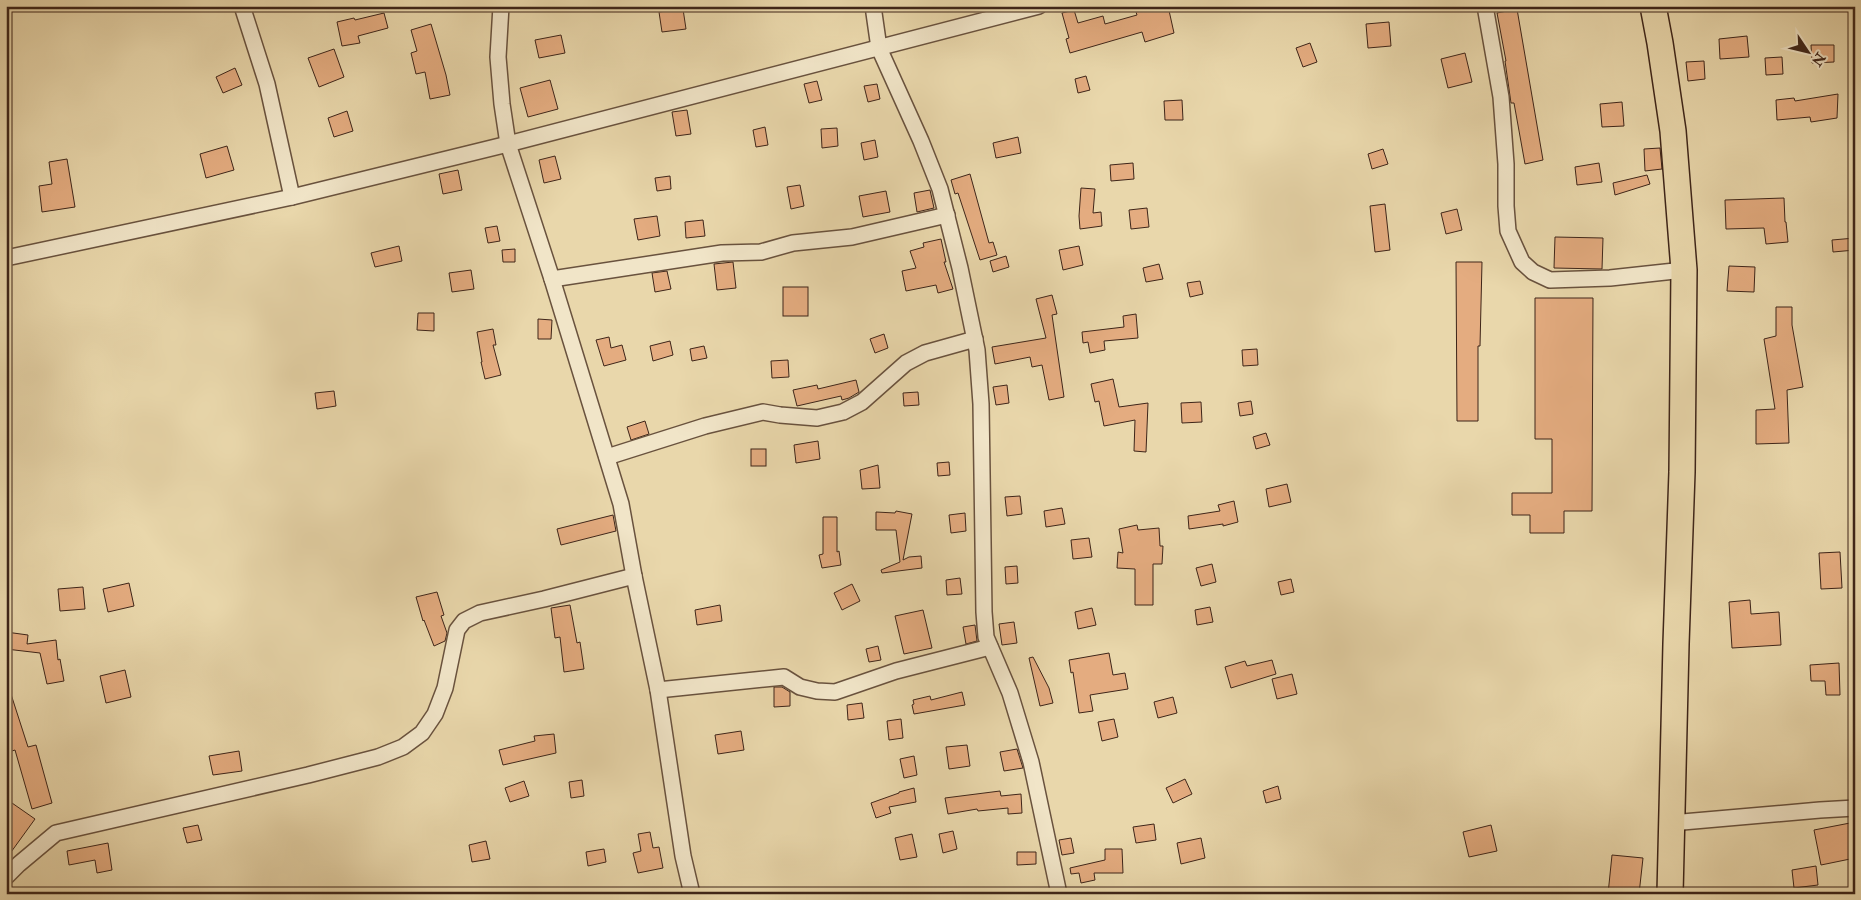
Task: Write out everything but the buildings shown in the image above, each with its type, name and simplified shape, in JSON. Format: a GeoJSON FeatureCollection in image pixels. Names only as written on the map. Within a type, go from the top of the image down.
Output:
{"type":"FeatureCollection","features":[{"type":"Feature","properties":{"kind":"main road"},"geometry":{"type":"LineString","coordinates":[[1653,6],[1673,131],[1684,270],[1682,472],[1670,894]]}},
{"type":"Feature","properties":{"kind":"street"},"geometry":{"type":"LineString","coordinates":[[242,6],[267,84],[292,197]]}},
{"type":"Feature","properties":{"kind":"street"},"geometry":{"type":"LineString","coordinates":[[501,6],[498,57],[508,144],[552,279],[621,504],[658,690],[683,856],[692,894]]}},
{"type":"Feature","properties":{"kind":"street"},"geometry":{"type":"LineString","coordinates":[[873,6],[879,48],[921,141],[940,189],[975,340],[981,404],[986,637],[1010,693],[1031,762],[1059,894]]}},
{"type":"Feature","properties":{"kind":"street"},"geometry":{"type":"LineString","coordinates":[[6,258],[292,197],[508,144],[1039,6]]}},
{"type":"Feature","properties":{"kind":"street"},"geometry":{"type":"LineString","coordinates":[[1485,6],[1501,96],[1508,231],[1522,262],[1533,272],[1550,280],[1610,278],[1684,270]]}},
{"type":"Feature","properties":{"kind":"street"},"geometry":{"type":"LineString","coordinates":[[552,279],[722,253],[761,252],[793,243],[852,236],[947,215]]}},
{"type":"Feature","properties":{"kind":"street"},"geometry":{"type":"LineString","coordinates":[[606,458],[705,426],[763,412],[780,416],[817,418],[843,412],[862,402],[906,363],[925,353],[975,340]]}},
{"type":"Feature","properties":{"kind":"street"},"geometry":{"type":"LineString","coordinates":[[6,877],[56,833],[334,768],[378,757],[404,747],[422,734],[435,714],[445,688],[457,630],[464,621],[480,613],[544,600],[634,576]]}},
{"type":"Feature","properties":{"kind":"street"},"geometry":{"type":"LineString","coordinates":[[658,690],[784,677],[800,687],[834,692],[896,671],[990,647]]}},
{"type":"Feature","properties":{"kind":"street"},"geometry":{"type":"LineString","coordinates":[[1671,822],[1855,808]]}}]}
